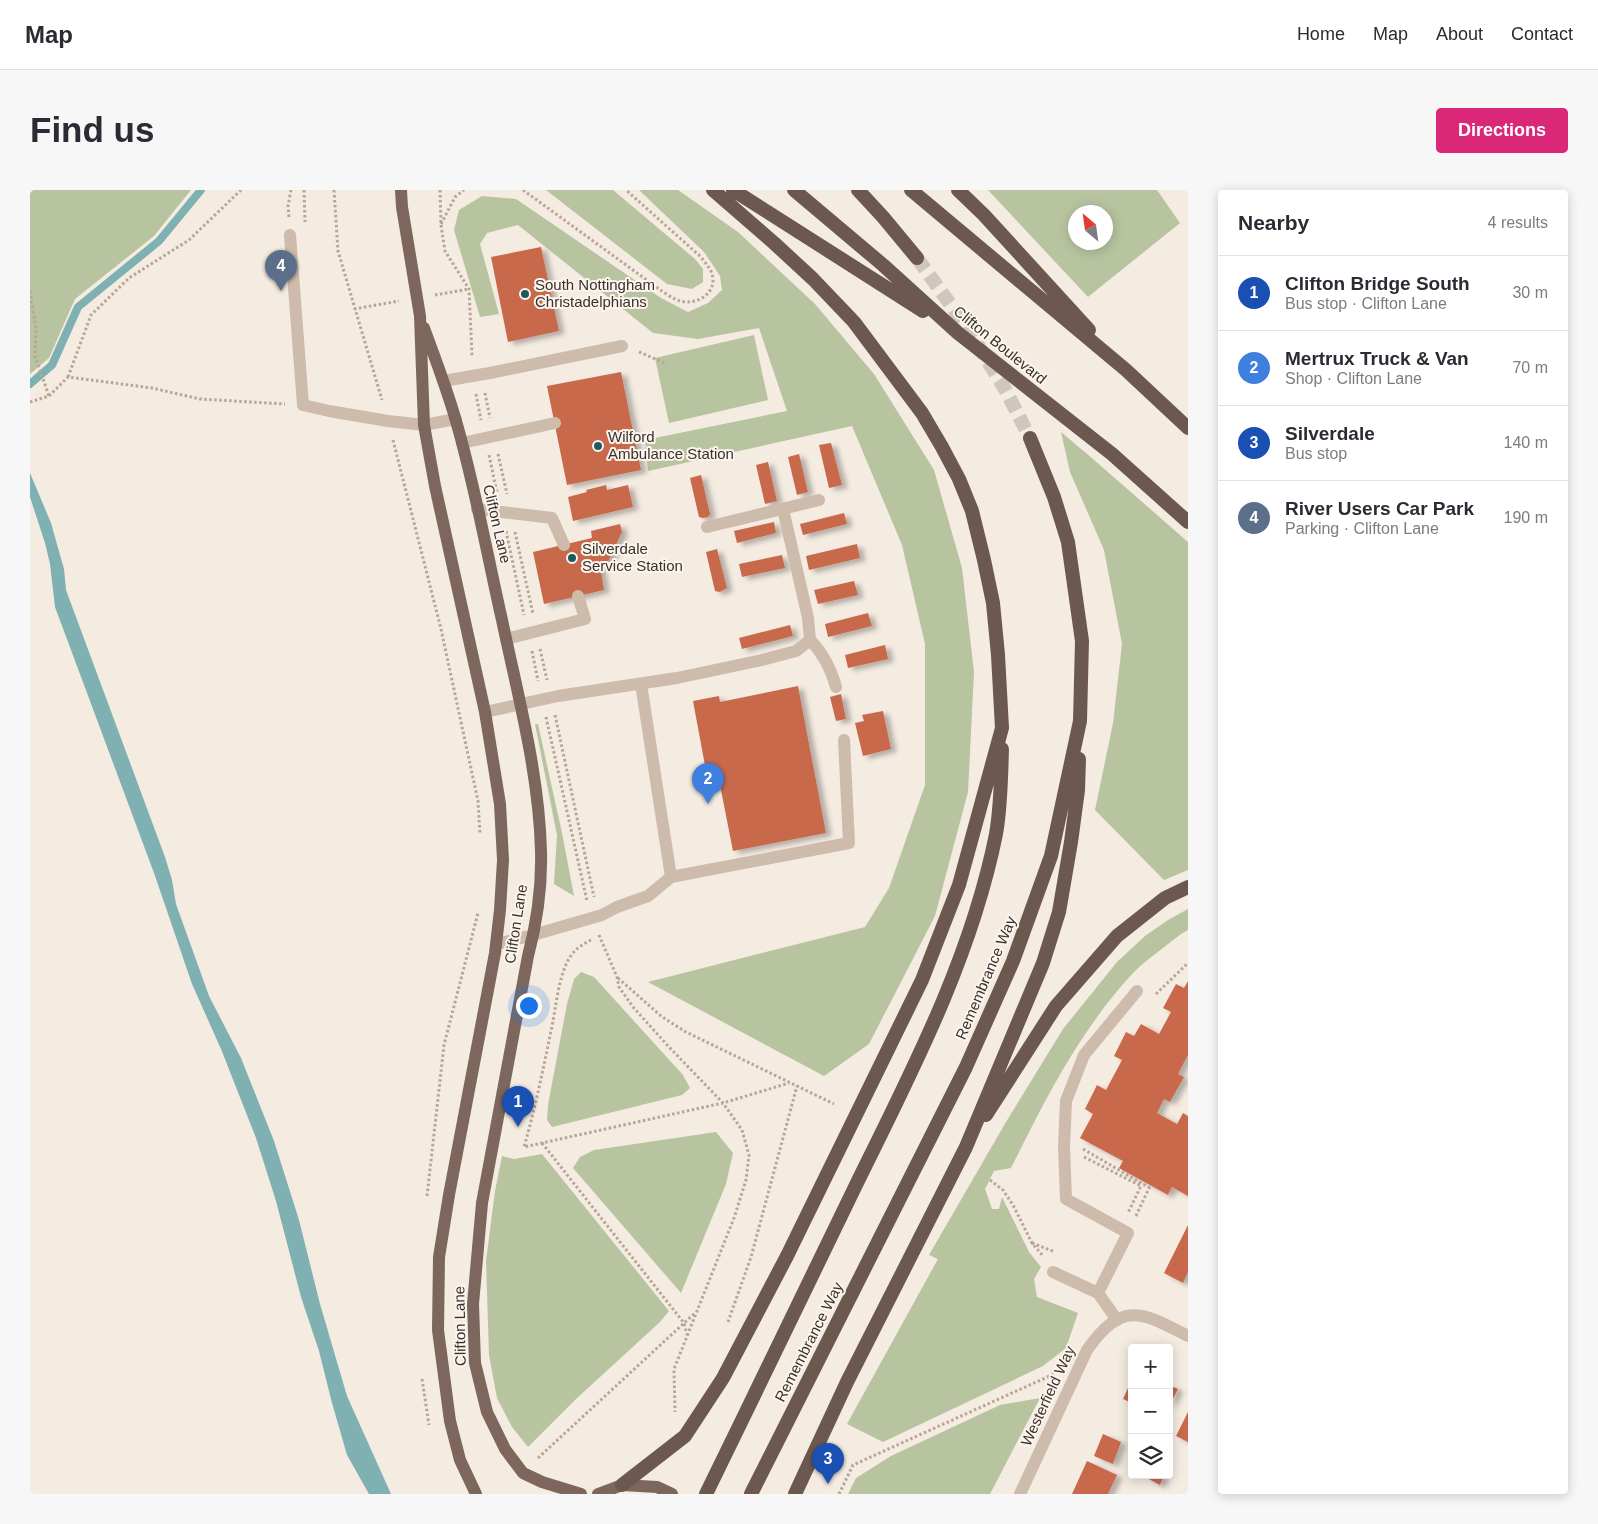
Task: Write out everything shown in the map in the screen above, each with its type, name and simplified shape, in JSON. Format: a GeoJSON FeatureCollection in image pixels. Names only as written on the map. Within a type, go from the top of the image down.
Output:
{"type":"FeatureCollection","features":[{"type":"Feature","properties":{"kind":"highway"},"geometry":{"type":"LineString","coordinates":[[622,1485],[685,1436],[724,1378],[787,1256],[922,980],[959,885],[1002,728],[993,603],[984,560],[972,511],[942,447],[922,413],[854,322],[793,261],[713,190]]}},
{"type":"Feature","properties":{"kind":"highway"},"geometry":{"type":"LineString","coordinates":[[733,190],[958,333]]}},
{"type":"Feature","properties":{"kind":"highway","name":"Clifton Boulevard"},"geometry":{"type":"LineString","coordinates":[[794,190],[883,265],[958,333],[1112,454],[1188,522]]}},
{"type":"Feature","properties":{"kind":"highway"},"geometry":{"type":"LineString","coordinates":[[858,190],[917,258]]}},
{"type":"Feature","properties":{"kind":"highway"},"geometry":{"type":"LineString","coordinates":[[911,190],[1126,370],[1188,428]]}},
{"type":"Feature","properties":{"kind":"highway"},"geometry":{"type":"LineString","coordinates":[[958,190],[984,215],[1126,370]]}},
{"type":"Feature","properties":{"kind":"highway","name":"Remembrance Way"},"geometry":{"type":"LineString","coordinates":[[751,1494],[966,1067],[1013,961],[1051,856],[1080,721],[1082,641],[1068,542],[1054,497],[1030,438]]}},
{"type":"Feature","properties":{"kind":"highway"},"geometry":{"type":"LineString","coordinates":[[795,1494],[847,1382],[966,1147],[1042,963],[1059,912],[1071,842],[1078,790],[1080,721]]}},
{"type":"Feature","properties":{"kind":"highway","name":"Remembrance Way"},"geometry":{"type":"LineString","coordinates":[[706,1494],[919,1057],[959,961],[980,901],[996,832],[1001,791],[1002,728]]}},
{"type":"Feature","properties":{"kind":"highway"},"geometry":{"type":"LineString","coordinates":[[966,1147],[1056,1006],[1117,936],[1165,898],[1188,887]]}},
{"type":"Feature","properties":{"kind":"main road","name":"Clifton Lane"},"geometry":{"type":"LineString","coordinates":[[401,190],[402,207],[420,316],[424,424],[435,486],[485,712],[500,804],[503,860],[496,944],[439,1257],[438,1330],[450,1421],[460,1460],[476,1494]]}},
{"type":"Feature","properties":{"kind":"main road","name":"Clifton Lane"},"geometry":{"type":"LineString","coordinates":[[420,316],[456,419],[478,509],[520,703],[539,811],[540,885],[534,935],[528,956],[482,1203],[473,1304],[475,1363],[487,1412],[504,1449],[523,1473],[542,1482],[582,1494]]}},
{"type":"Feature","properties":{"kind":"main road"},"geometry":{"type":"LineString","coordinates":[[598,1494],[622,1485],[657,1487],[672,1494]]}},
{"type":"Feature","properties":{"kind":"street"},"geometry":{"type":"LineString","coordinates":[[290,235],[303,405],[388,421],[424,424],[456,419]]}},
{"type":"Feature","properties":{"kind":"street"},"geometry":{"type":"LineString","coordinates":[[443,381],[622,346]]}},
{"type":"Feature","properties":{"kind":"street"},"geometry":{"type":"LineString","coordinates":[[462,443],[554,423]]}},
{"type":"Feature","properties":{"kind":"street"},"geometry":{"type":"LineString","coordinates":[[707,527],[819,500]]}},
{"type":"Feature","properties":{"kind":"street"},"geometry":{"type":"LineString","coordinates":[[478,509],[552,518],[564,545]]}},
{"type":"Feature","properties":{"kind":"street"},"geometry":{"type":"LineString","coordinates":[[783,509],[808,618],[810,640],[820,650],[833,676],[836,687]]}},
{"type":"Feature","properties":{"kind":"street"},"geometry":{"type":"LineString","coordinates":[[506,639],[585,619],[578,596]]}},
{"type":"Feature","properties":{"kind":"street"},"geometry":{"type":"LineString","coordinates":[[485,712],[520,703],[677,678],[762,660],[796,651],[810,640]]}},
{"type":"Feature","properties":{"kind":"street"},"geometry":{"type":"LineString","coordinates":[[642,684],[671,877]]}},
{"type":"Feature","properties":{"kind":"street"},"geometry":{"type":"LineString","coordinates":[[496,944],[602,915],[617,907],[648,896],[671,877],[849,843],[844,740]]}},
{"type":"Feature","properties":{"kind":"street"},"geometry":{"type":"LineString","coordinates":[[1098,1293],[1128,1233],[1066,1199],[1064,1147],[1066,1101],[1084,1055],[1137,991]]}},
{"type":"Feature","properties":{"kind":"street"},"geometry":{"type":"LineString","coordinates":[[1053,1272],[1098,1293],[1117,1320],[1126,1316],[1138,1315],[1153,1318],[1188,1336]]}},
{"type":"Feature","properties":{"kind":"street","name":"Westerfield Way"},"geometry":{"type":"LineString","coordinates":[[1020,1494],[1087,1350],[1096,1336],[1117,1320]]}},
{"type":"Feature","properties":{"kind":"path"},"geometry":{"type":"LineString","coordinates":[[30,402],[49,396],[68,377],[91,315],[129,278],[189,240],[241,190]]}},
{"type":"Feature","properties":{"kind":"path"},"geometry":{"type":"LineString","coordinates":[[290,235],[288,206],[291,190]]}},
{"type":"Feature","properties":{"kind":"path"},"geometry":{"type":"LineString","coordinates":[[334,190],[338,251],[388,421],[441,629],[478,801],[480,839]]}},
{"type":"Feature","properties":{"kind":"path"},"geometry":{"type":"LineString","coordinates":[[440,190],[441,225],[445,251],[469,289],[472,345]]}},
{"type":"Feature","properties":{"kind":"path"},"geometry":{"type":"LineString","coordinates":[[441,225],[455,197],[464,190]]}},
{"type":"Feature","properties":{"kind":"path"},"geometry":{"type":"LineString","coordinates":[[523,190],[678,301],[700,300],[711,288],[713,279],[711,271],[701,257],[626,190]]}},
{"type":"Feature","properties":{"kind":"path"},"geometry":{"type":"LineString","coordinates":[[30,291],[36,330],[35,356],[49,396]]}},
{"type":"Feature","properties":{"kind":"path"},"geometry":{"type":"LineString","coordinates":[[622,346],[666,364]]}},
{"type":"Feature","properties":{"kind":"path"},"geometry":{"type":"LineString","coordinates":[[68,377],[152,388],[200,399],[303,405]]}},
{"type":"Feature","properties":{"kind":"path"},"geometry":{"type":"LineString","coordinates":[[426,1202],[444,1045],[479,909]]}},
{"type":"Feature","properties":{"kind":"path"},"geometry":{"type":"LineString","coordinates":[[600,936],[582,945],[570,956],[563,972],[540,1085],[524,1147],[723,1103],[789,1083]]}},
{"type":"Feature","properties":{"kind":"path"},"geometry":{"type":"LineString","coordinates":[[1137,991],[1151,999],[1188,963]]}},
{"type":"Feature","properties":{"kind":"path"},"geometry":{"type":"LineString","coordinates":[[685,1436],[675,1416],[674,1369],[734,1218],[746,1180],[749,1155],[742,1130],[723,1103],[633,1007],[619,987],[617,977],[661,1016],[684,1031],[834,1104]]}},
{"type":"Feature","properties":{"kind":"path"},"geometry":{"type":"LineString","coordinates":[[726,1326],[751,1257],[797,1086]]}},
{"type":"Feature","properties":{"kind":"path"},"geometry":{"type":"LineString","coordinates":[[542,1143],[684,1323],[687,1335]]}},
{"type":"Feature","properties":{"kind":"path"},"geometry":{"type":"LineString","coordinates":[[1118,1228],[1128,1213],[1141,1186],[1078,1154],[1081,1148],[1150,1187],[1136,1216],[1128,1213]]}},
{"type":"Feature","properties":{"kind":"path"},"geometry":{"type":"LineString","coordinates":[[990,1180],[1003,1190],[1013,1205],[1032,1243],[1053,1272]]}},
{"type":"Feature","properties":{"kind":"path"},"geometry":{"type":"LineString","coordinates":[[1032,1243],[1059,1254]]}},
{"type":"Feature","properties":{"kind":"path"},"geometry":{"type":"LineString","coordinates":[[523,1473],[541,1454],[695,1313]]}},
{"type":"Feature","properties":{"kind":"path"},"geometry":{"type":"LineString","coordinates":[[839,1494],[853,1465],[1061,1371]]}},
{"type":"Feature","properties":{"kind":"path"},"geometry":{"type":"LineString","coordinates":[[422,1373],[427,1419],[430,1428]]}},
{"type":"Feature","properties":{"kind":"green space"},"geometry":{"type":"Polygon","coordinates":[[[30,190],[191,190],[154,236],[75,299],[49,358],[30,374],[30,190]]]}},
{"type":"Feature","properties":{"kind":"green space"},"geometry":{"type":"Polygon","coordinates":[[[546,190],[613,190],[695,259],[703,269],[703,282],[692,289],[667,284],[546,190]]]}},
{"type":"Feature","properties":{"kind":"green space"},"geometry":{"type":"Polygon","coordinates":[[[639,190],[678,190],[738,232],[815,304],[874,374],[934,470],[962,568],[974,672],[968,792],[935,916],[869,1044],[824,1076],[648,982],[865,927],[889,888],[925,785],[925,644],[902,545],[852,426],[648,471],[645,440],[787,411],[759,328],[698,339],[653,333],[518,225],[487,233],[480,244],[499,314],[480,317],[454,230],[459,210],[482,196],[516,199],[661,298],[688,312],[708,303],[722,290],[720,276],[704,252],[639,190]]]}},
{"type":"Feature","properties":{"kind":"green space"},"geometry":{"type":"Polygon","coordinates":[[[988,190],[1157,190],[1180,223],[1088,297],[988,190]]]}},
{"type":"Feature","properties":{"kind":"green space"},"geometry":{"type":"Polygon","coordinates":[[[754,335],[768,400],[669,423],[655,358],[754,335]]]}},
{"type":"Feature","properties":{"kind":"green space"},"geometry":{"type":"Polygon","coordinates":[[[1061,432],[1188,542],[1188,870],[1164,880],[1095,810],[1113,723],[1122,644],[1104,550],[1070,472],[1061,432]]]}},
{"type":"Feature","properties":{"kind":"green space"},"geometry":{"type":"Polygon","coordinates":[[[535,724],[538,724],[574,896],[554,884],[557,835],[535,724]]]}},
{"type":"Feature","properties":{"kind":"green space"},"geometry":{"type":"Polygon","coordinates":[[[1188,909],[1188,930],[1138,968],[1114,995],[1080,1041],[1065,1066],[1011,1168],[994,1171],[985,1189],[992,1209],[999,1209],[1002,1197],[1029,1252],[1041,1267],[1034,1279],[1037,1297],[1078,1313],[1066,1348],[1043,1366],[883,1442],[847,1424],[938,1259],[929,1255],[1006,1122],[1063,1029],[1117,962],[1145,936],[1188,909]]]}},
{"type":"Feature","properties":{"kind":"green space"},"geometry":{"type":"Polygon","coordinates":[[[581,972],[594,977],[683,1075],[690,1088],[682,1095],[552,1127],[547,1120],[548,1105],[567,1004],[574,979],[581,972]]]}},
{"type":"Feature","properties":{"kind":"green space"},"geometry":{"type":"Polygon","coordinates":[[[716,1132],[733,1153],[726,1184],[681,1293],[573,1168],[580,1157],[594,1150],[716,1132]]]}},
{"type":"Feature","properties":{"kind":"green space"},"geometry":{"type":"Polygon","coordinates":[[[542,1154],[669,1311],[660,1322],[576,1399],[528,1447],[512,1427],[497,1398],[489,1355],[486,1261],[495,1191],[502,1156],[514,1159],[542,1154]]]}},
{"type":"Feature","properties":{"kind":"green space"},"geometry":{"type":"Polygon","coordinates":[[[1040,1398],[990,1494],[848,1494],[856,1478],[891,1456],[1000,1405],[1040,1398]]]}},
{"type":"Feature","properties":{"kind":"water"},"geometry":{"type":"Polygon","coordinates":[[[30,473],[51,523],[64,569],[66,590],[165,857],[172,880],[176,904],[209,996],[241,1058],[274,1141],[299,1220],[320,1304],[347,1396],[391,1494],[369,1494],[347,1455],[319,1351],[301,1297],[276,1201],[256,1138],[221,1049],[192,984],[154,873],[55,607],[50,564],[30,497],[30,473]]]}},
{"type":"Feature","properties":{"kind":"building","name":"South Nottingham Christadelphians"},"geometry":{"type":"Polygon","coordinates":[[[541,247],[559,331],[508,342],[491,257],[541,247]]]}},
{"type":"Feature","properties":{"kind":"building","name":"Wilford Ambulance Station"},"geometry":{"type":"Polygon","coordinates":[[[621,372],[641,470],[567,485],[547,386],[621,372]]]}},
{"type":"Feature","properties":{"kind":"building"},"geometry":{"type":"Polygon","coordinates":[[[831,443],[842,485],[829,488],[819,445],[831,443]]]}},
{"type":"Feature","properties":{"kind":"building"},"geometry":{"type":"Polygon","coordinates":[[[799,454],[808,492],[797,495],[788,457],[799,454]]]}},
{"type":"Feature","properties":{"kind":"building"},"geometry":{"type":"Polygon","coordinates":[[[768,462],[777,501],[765,504],[756,465],[768,462]]]}},
{"type":"Feature","properties":{"kind":"building"},"geometry":{"type":"Polygon","coordinates":[[[701,475],[710,514],[708,517],[703,518],[699,517],[690,478],[701,475]]]}},
{"type":"Feature","properties":{"kind":"building"},"geometry":{"type":"Polygon","coordinates":[[[606,485],[607,490],[628,485],[633,507],[573,521],[568,497],[606,485]]]}},
{"type":"Feature","properties":{"kind":"building"},"geometry":{"type":"Polygon","coordinates":[[[844,513],[847,524],[803,535],[800,524],[844,513]]]}},
{"type":"Feature","properties":{"kind":"building"},"geometry":{"type":"Polygon","coordinates":[[[774,522],[776,533],[737,543],[734,531],[774,522]]]}},
{"type":"Feature","properties":{"kind":"building","name":"Silverdale Service Station"},"geometry":{"type":"Polygon","coordinates":[[[620,524],[622,532],[607,564],[600,566],[604,590],[544,604],[533,552],[592,538],[591,531],[620,524]]]}},
{"type":"Feature","properties":{"kind":"building"},"geometry":{"type":"Polygon","coordinates":[[[857,544],[860,558],[809,570],[806,556],[857,544]]]}},
{"type":"Feature","properties":{"kind":"building"},"geometry":{"type":"Polygon","coordinates":[[[717,549],[727,588],[720,592],[715,591],[706,552],[717,549]]]}},
{"type":"Feature","properties":{"kind":"building"},"geometry":{"type":"Polygon","coordinates":[[[782,555],[785,568],[742,577],[739,564],[782,555]]]}},
{"type":"Feature","properties":{"kind":"building"},"geometry":{"type":"Polygon","coordinates":[[[854,581],[858,595],[818,604],[814,590],[854,581]]]}},
{"type":"Feature","properties":{"kind":"building"},"geometry":{"type":"Polygon","coordinates":[[[868,613],[872,626],[828,637],[825,624],[868,613]]]}},
{"type":"Feature","properties":{"kind":"building"},"geometry":{"type":"Polygon","coordinates":[[[790,625],[793,636],[742,649],[739,638],[790,625]]]}},
{"type":"Feature","properties":{"kind":"building"},"geometry":{"type":"Polygon","coordinates":[[[885,645],[888,659],[848,668],[845,655],[885,645]]]}},
{"type":"Feature","properties":{"kind":"building"},"geometry":{"type":"Polygon","coordinates":[[[798,686],[826,833],[733,851],[720,785],[709,787],[693,701],[719,696],[720,702],[798,686]]]}},
{"type":"Feature","properties":{"kind":"building"},"geometry":{"type":"Polygon","coordinates":[[[841,694],[846,719],[836,721],[830,697],[841,694]]]}},
{"type":"Feature","properties":{"kind":"building"},"geometry":{"type":"Polygon","coordinates":[[[883,711],[891,749],[863,756],[855,723],[864,721],[862,715],[883,711]]]}},
{"type":"Feature","properties":{"kind":"building"},"geometry":{"type":"Polygon","coordinates":[[[1188,981],[1188,1055],[1178,1074],[1184,1077],[1170,1102],[1164,1099],[1157,1113],[1177,1124],[1183,1113],[1188,1116],[1188,1196],[1172,1187],[1168,1195],[1119,1168],[1123,1161],[1080,1138],[1093,1114],[1085,1109],[1097,1085],[1106,1090],[1122,1060],[1114,1056],[1126,1032],[1134,1036],[1141,1024],[1159,1034],[1171,1012],[1163,1008],[1176,984],[1184,988],[1188,981]]]}},
{"type":"Feature","properties":{"kind":"building"},"geometry":{"type":"Polygon","coordinates":[[[1188,1225],[1188,1272],[1183,1283],[1164,1273],[1188,1225]]]}},
{"type":"Feature","properties":{"kind":"building"},"geometry":{"type":"Polygon","coordinates":[[[1173,1387],[1178,1389],[1173,1398],[1173,1387]]]}},
{"type":"Feature","properties":{"kind":"building"},"geometry":{"type":"Polygon","coordinates":[[[1128,1388],[1128,1401],[1123,1399],[1128,1388]]]}},
{"type":"Feature","properties":{"kind":"building"},"geometry":{"type":"Polygon","coordinates":[[[1188,1412],[1188,1442],[1176,1436],[1188,1412]]]}},
{"type":"Feature","properties":{"kind":"building"},"geometry":{"type":"Polygon","coordinates":[[[1103,1434],[1121,1442],[1113,1464],[1094,1456],[1103,1434]]]}},
{"type":"Feature","properties":{"kind":"building"},"geometry":{"type":"Polygon","coordinates":[[[1087,1461],[1117,1475],[1108,1494],[1072,1494],[1087,1461]]]}},
{"type":"Feature","properties":{"kind":"building"},"geometry":{"type":"Polygon","coordinates":[[[1149,1479],[1162,1479],[1160,1485],[1149,1479]]]}},
{"type":"Feature","properties":{"kind":"waterway"},"geometry":{"type":"LineString","coordinates":[[30,384],[52,365],[78,307],[159,241],[201,190]]}},
{"type":"Feature","properties":{"kind":"tunnel"},"geometry":{"type":"LineString","coordinates":[[917,258],[966,326],[1005,389],[1030,438]]}},
{"type":"Feature","properties":{"kind":"place","name":"River Users Car Park"},"geometry":{"type":"Point","coordinates":[281,291]}},
{"type":"Feature","properties":{"kind":"place","name":"South Nottingham Christadelphians"},"geometry":{"type":"Point","coordinates":[525,294]}},
{"type":"Feature","properties":{"kind":"place","name":"Wilford Ambulance Station"},"geometry":{"type":"Point","coordinates":[598,446]}},
{"type":"Feature","properties":{"kind":"place","name":"Silverdale Service Station"},"geometry":{"type":"Point","coordinates":[572,558]}},
{"type":"Feature","properties":{"kind":"place","name":"Mertrux Truck & Van"},"geometry":{"type":"Point","coordinates":[708,804]}},
{"type":"Feature","properties":{"kind":"place","name":"Clifton Bridge South"},"geometry":{"type":"Point","coordinates":[518,1127]}},
{"type":"Feature","properties":{"kind":"place","name":"Silverdale"},"geometry":{"type":"Point","coordinates":[828,1484]}}]}
